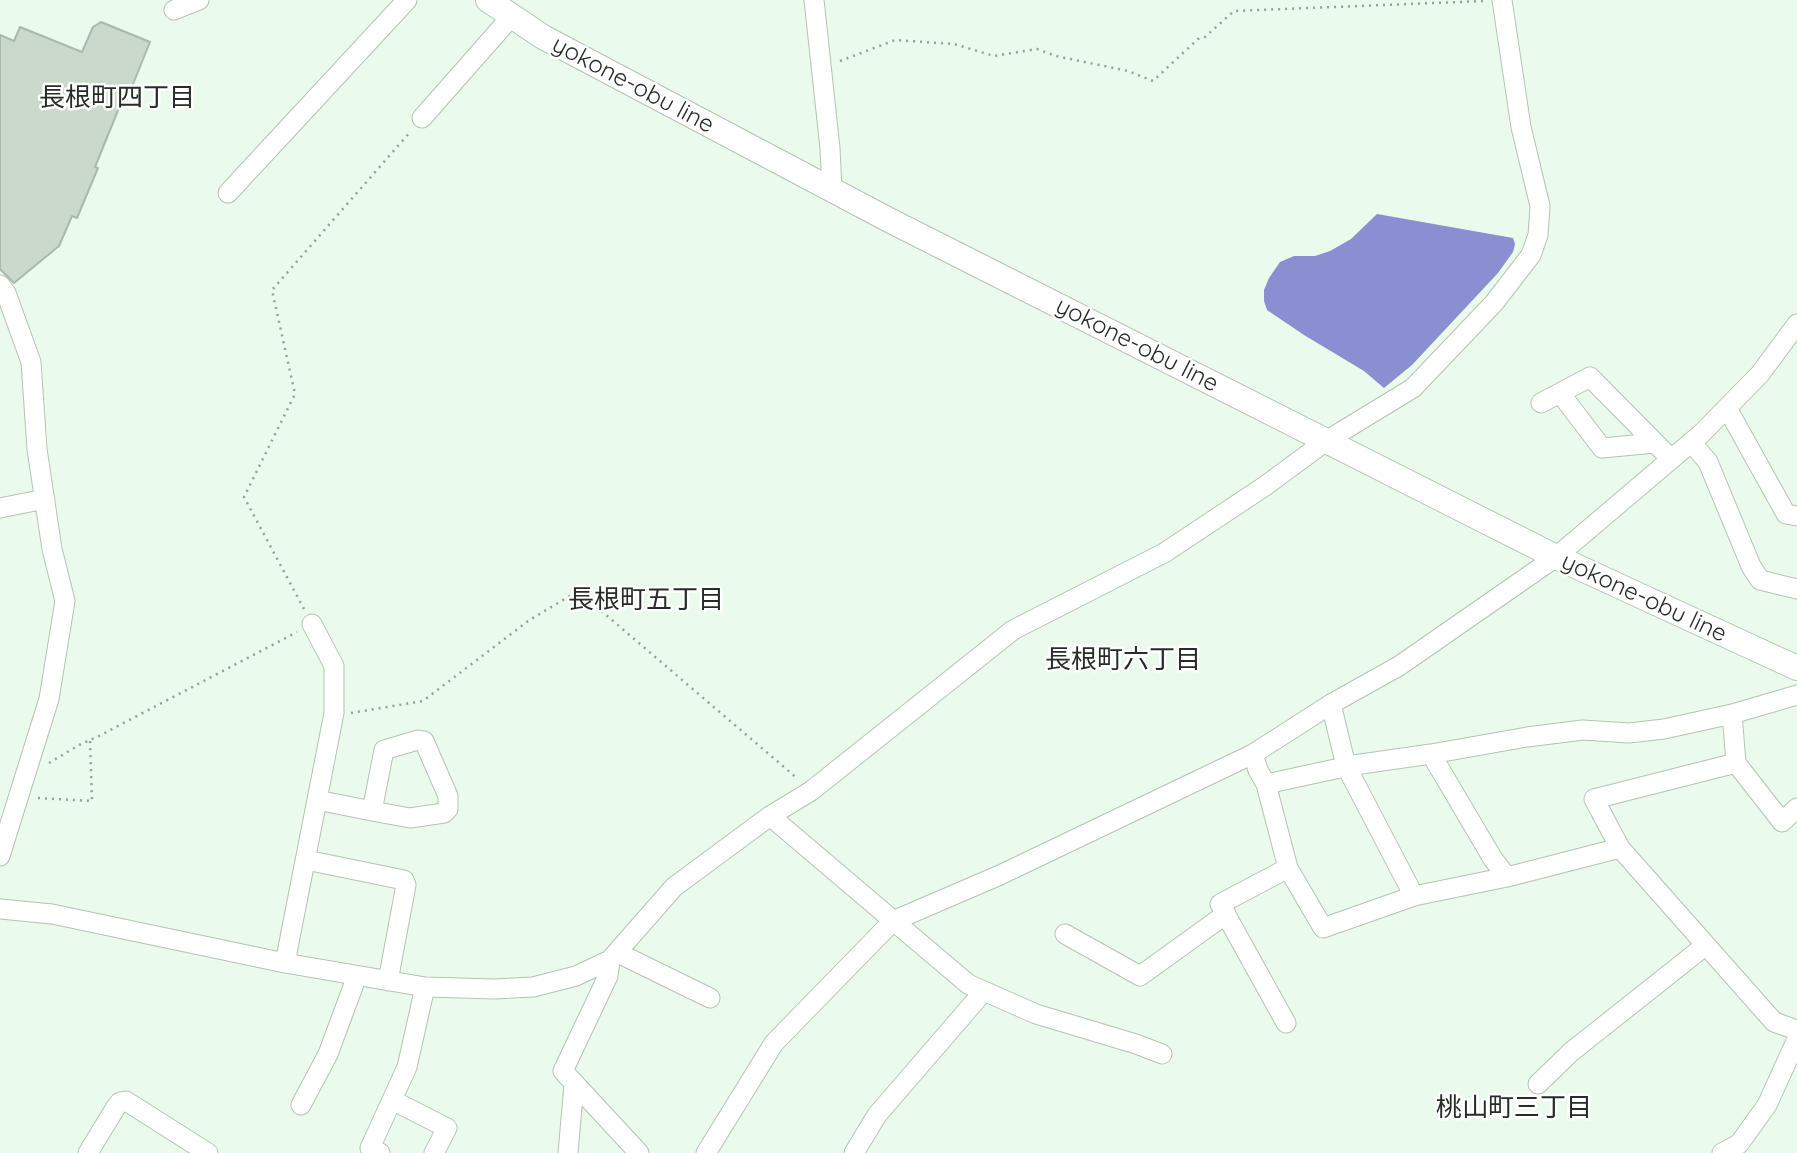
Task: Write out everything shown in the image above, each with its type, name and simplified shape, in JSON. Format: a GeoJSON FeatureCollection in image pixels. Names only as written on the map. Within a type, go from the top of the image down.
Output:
{"type":"FeatureCollection","features":[{"type":"Feature","properties":{"kind":"main road","name":"yokone-obu line"},"geometry":{"type":"LineString","coordinates":[[488,0],[543,37],[913,232],[1556,558],[1797,668]]}},
{"type":"Feature","properties":{"kind":"street"},"geometry":{"type":"LineString","coordinates":[[174,10],[199,0]]}},
{"type":"Feature","properties":{"kind":"street"},"geometry":{"type":"LineString","coordinates":[[229,193],[407,0]]}},
{"type":"Feature","properties":{"kind":"street"},"geometry":{"type":"LineString","coordinates":[[814,0],[832,188]]}},
{"type":"Feature","properties":{"kind":"street"},"geometry":{"type":"LineString","coordinates":[[0,909],[52,914],[285,963],[425,987],[533,987],[576,976],[614,956],[674,887],[770,816],[811,791],[1013,630],[1164,553],[1265,486],[1326,441],[1413,388],[1494,303],[1531,255],[1538,234],[1540,206],[1521,127],[1502,0]]}},
{"type":"Feature","properties":{"kind":"street"},"geometry":{"type":"LineString","coordinates":[[422,118],[511,17]]}},
{"type":"Feature","properties":{"kind":"street"},"geometry":{"type":"LineString","coordinates":[[0,285],[6,293],[31,362],[37,449],[52,549],[65,601],[50,699],[25,772],[9,796],[0,856]]}},
{"type":"Feature","properties":{"kind":"street"},"geometry":{"type":"LineString","coordinates":[[706,1153],[774,1043],[894,921],[1000,875],[1253,754],[1331,704],[1399,666],[1556,558],[1691,442],[1760,374],[1788,351],[1797,324]]}},
{"type":"Feature","properties":{"kind":"street"},"geometry":{"type":"LineString","coordinates":[[1541,403],[1590,377],[1671,459]]}},
{"type":"Feature","properties":{"kind":"street"},"geometry":{"type":"LineString","coordinates":[[1560,393],[1602,448],[1655,443]]}},
{"type":"Feature","properties":{"kind":"street"},"geometry":{"type":"LineString","coordinates":[[1727,408],[1786,514],[1797,516]]}},
{"type":"Feature","properties":{"kind":"street"},"geometry":{"type":"LineString","coordinates":[[1691,442],[1708,462],[1751,566],[1760,580],[1797,590]]}},
{"type":"Feature","properties":{"kind":"street"},"geometry":{"type":"LineString","coordinates":[[0,508],[45,499]]}},
{"type":"Feature","properties":{"kind":"street"},"geometry":{"type":"LineString","coordinates":[[285,963],[334,713],[334,666],[312,624]]}},
{"type":"Feature","properties":{"kind":"street"},"geometry":{"type":"LineString","coordinates":[[1266,784],[1346,766],[1583,730],[1629,733],[1664,729],[1732,714],[1797,695]]}},
{"type":"Feature","properties":{"kind":"street"},"geometry":{"type":"LineString","coordinates":[[1331,704],[1346,766],[1414,896]]}},
{"type":"Feature","properties":{"kind":"street"},"geometry":{"type":"LineString","coordinates":[[1732,714],[1736,763],[1782,822],[1797,808]]}},
{"type":"Feature","properties":{"kind":"street"},"geometry":{"type":"LineString","coordinates":[[317,800],[372,811],[410,818],[444,813],[448,809],[448,796],[424,741],[418,740],[384,750],[372,811]]}},
{"type":"Feature","properties":{"kind":"street"},"geometry":{"type":"LineString","coordinates":[[1253,754],[1266,784],[1288,868],[1323,928],[1414,896],[1507,877],[1620,848]]}},
{"type":"Feature","properties":{"kind":"street"},"geometry":{"type":"LineString","coordinates":[[1431,754],[1493,859],[1507,877]]}},
{"type":"Feature","properties":{"kind":"street"},"geometry":{"type":"LineString","coordinates":[[1736,763],[1594,799],[1620,848],[1774,1022],[1797,1030]]}},
{"type":"Feature","properties":{"kind":"street"},"geometry":{"type":"LineString","coordinates":[[770,816],[968,984],[1036,1014],[1162,1054]]}},
{"type":"Feature","properties":{"kind":"street"},"geometry":{"type":"LineString","coordinates":[[306,860],[400,877],[404,880],[406,885],[388,981]]}},
{"type":"Feature","properties":{"kind":"street"},"geometry":{"type":"LineString","coordinates":[[1286,1023],[1220,904],[1288,868]]}},
{"type":"Feature","properties":{"kind":"street"},"geometry":{"type":"LineString","coordinates":[[1065,934],[1140,976],[1226,914]]}},
{"type":"Feature","properties":{"kind":"street"},"geometry":{"type":"LineString","coordinates":[[1538,1084],[1570,1052],[1706,944]]}},
{"type":"Feature","properties":{"kind":"street"},"geometry":{"type":"LineString","coordinates":[[614,956],[710,998]]}},
{"type":"Feature","properties":{"kind":"street"},"geometry":{"type":"LineString","coordinates":[[614,956],[608,976],[563,1071],[639,1153]]}},
{"type":"Feature","properties":{"kind":"street"},"geometry":{"type":"LineString","coordinates":[[301,1104],[328,1054],[357,976]]}},
{"type":"Feature","properties":{"kind":"street"},"geometry":{"type":"LineString","coordinates":[[380,1153],[370,1148],[407,1067],[425,987]]}},
{"type":"Feature","properties":{"kind":"street"},"geometry":{"type":"LineString","coordinates":[[854,1153],[877,1115],[984,991]]}},
{"type":"Feature","properties":{"kind":"street"},"geometry":{"type":"LineString","coordinates":[[1722,1153],[1739,1144],[1767,1105],[1797,1039]]}},
{"type":"Feature","properties":{"kind":"street"},"geometry":{"type":"LineString","coordinates":[[568,1153],[574,1085]]}},
{"type":"Feature","properties":{"kind":"street"},"geometry":{"type":"LineString","coordinates":[[392,1100],[447,1128],[433,1153]]}},
{"type":"Feature","properties":{"kind":"street"},"geometry":{"type":"LineString","coordinates":[[88,1153],[116,1107],[120,1102],[126,1101],[179,1146],[208,1153]]}},
{"type":"Feature","properties":{"kind":"path"},"geometry":{"type":"LineString","coordinates":[[821,66],[895,40],[954,44],[994,56],[1037,49],[1056,56],[1128,71],[1153,81],[1198,39],[1205,37],[1234,11],[1485,1]]}},
{"type":"Feature","properties":{"kind":"path"},"geometry":{"type":"LineString","coordinates":[[25,772],[34,772],[312,624],[244,497],[295,394],[272,290],[422,118]]}},
{"type":"Feature","properties":{"kind":"path"},"geometry":{"type":"LineString","coordinates":[[334,713],[343,715],[423,701],[527,621],[578,591],[811,791]]}},
{"type":"Feature","properties":{"kind":"path"},"geometry":{"type":"LineString","coordinates":[[9,796],[92,801],[90,740]]}},
{"type":"Feature","properties":{"kind":"water"},"geometry":{"type":"Polygon","coordinates":[[[1377,214],[1513,238],[1515,244],[1513,252],[1498,273],[1412,365],[1384,388],[1364,371],[1267,310],[1264,301],[1264,290],[1280,262],[1294,256],[1315,256],[1330,251],[1351,239],[1377,214]]]}},
{"type":"Feature","properties":{"kind":"building"},"geometry":{"type":"Polygon","coordinates":[[[101,22],[150,42],[125,104],[121,103],[77,218],[72,216],[59,246],[14,283],[0,269],[0,35],[14,41],[20,27],[82,52],[93,27],[101,22]]]}},
{"type":"Feature","properties":{"kind":"district","name":"長根町四丁目"},"geometry":{"type":"Point","coordinates":[117,98]}},
{"type":"Feature","properties":{"kind":"district","name":"長根町五丁目"},"geometry":{"type":"Point","coordinates":[646,600]}},
{"type":"Feature","properties":{"kind":"district","name":"長根町六丁目"},"geometry":{"type":"Point","coordinates":[1123,660]}},
{"type":"Feature","properties":{"kind":"district","name":"桃山町三丁目"},"geometry":{"type":"Point","coordinates":[1514,1108]}}]}
